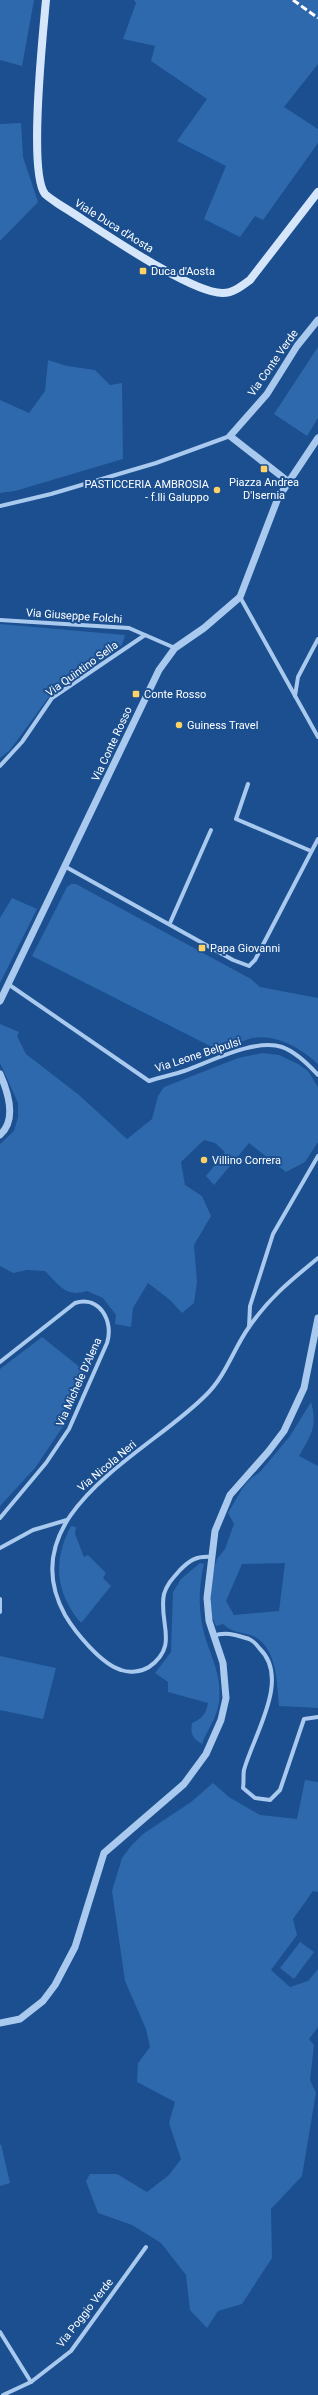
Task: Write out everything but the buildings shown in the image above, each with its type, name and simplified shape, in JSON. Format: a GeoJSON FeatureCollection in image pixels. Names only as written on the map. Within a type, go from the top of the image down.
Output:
{"type":"FeatureCollection","features":[{"type":"Feature","properties":{"kind":"main road","name":"Viale Duca d'Aosta"},"geometry":{"type":"LineString","coordinates":[[46,0],[36,136],[39,178],[44,193],[57,203],[164,270],[204,291],[223,293],[235,290],[250,280],[318,192]]}},
{"type":"Feature","properties":{"kind":"street","name":"Via Conte Verde"},"geometry":{"type":"LineString","coordinates":[[230,436],[267,394],[297,346],[318,320]]}},
{"type":"Feature","properties":{"kind":"street"},"geometry":{"type":"LineString","coordinates":[[0,506],[51,494],[156,463],[230,436],[290,483]]}},
{"type":"Feature","properties":{"kind":"street","name":"Via Conte Rosso"},"geometry":{"type":"LineString","coordinates":[[0,1001],[66,867],[159,670],[174,648],[204,628],[240,597],[278,498],[290,483],[318,438]]}},
{"type":"Feature","properties":{"kind":"street"},"geometry":{"type":"LineString","coordinates":[[240,597],[318,737]]}},
{"type":"Feature","properties":{"kind":"street","name":"Via Giuseppe Folchi"},"geometry":{"type":"LineString","coordinates":[[0,620],[129,628],[145,635]]}},
{"type":"Feature","properties":{"kind":"street"},"geometry":{"type":"LineString","coordinates":[[145,635],[174,648]]}},
{"type":"Feature","properties":{"kind":"street","name":"Via Quintino Sella"},"geometry":{"type":"LineString","coordinates":[[0,766],[22,742],[52,698],[145,635]]}},
{"type":"Feature","properties":{"kind":"street"},"geometry":{"type":"LineString","coordinates":[[295,696],[298,677],[318,639]]}},
{"type":"Feature","properties":{"kind":"street"},"geometry":{"type":"LineString","coordinates":[[248,784],[236,819],[311,851]]}},
{"type":"Feature","properties":{"kind":"street"},"geometry":{"type":"LineString","coordinates":[[170,923],[211,830]]}},
{"type":"Feature","properties":{"kind":"street"},"geometry":{"type":"LineString","coordinates":[[66,867],[170,923],[234,960],[249,966],[255,960],[318,838]]}},
{"type":"Feature","properties":{"kind":"street","name":"Via Leone Belpulsi"},"geometry":{"type":"LineString","coordinates":[[8,984],[148,1080],[182,1072],[250,1048],[268,1045],[281,1047],[293,1052],[318,1075]]}},
{"type":"Feature","properties":{"kind":"street"},"geometry":{"type":"LineString","coordinates":[[0,1074],[9,1097],[9,1111],[5,1131],[0,1135]]}},
{"type":"Feature","properties":{"kind":"street"},"geometry":{"type":"LineString","coordinates":[[249,1327],[250,1306],[273,1234],[318,1156]]}},
{"type":"Feature","properties":{"kind":"street","name":"Via Nicola Neri"},"geometry":{"type":"LineString","coordinates":[[211,1557],[197,1556],[185,1564],[167,1585],[164,1596],[167,1634],[165,1649],[159,1659],[146,1669],[136,1672],[120,1670],[106,1662],[78,1633],[63,1610],[54,1590],[52,1557],[56,1540],[79,1502],[96,1486],[181,1419],[208,1393],[222,1375],[249,1327],[288,1281],[318,1258]]}},
{"type":"Feature","properties":{"kind":"street","name":"Via Michele D'Alena"},"geometry":{"type":"LineString","coordinates":[[0,1362],[76,1303],[84,1300],[91,1301],[99,1306],[106,1317],[110,1335],[69,1428],[46,1463],[0,1518]]}},
{"type":"Feature","properties":{"kind":"street"},"geometry":{"type":"LineString","coordinates":[[0,2023],[20,2019],[43,2001],[55,1985],[75,1947],[104,1853],[184,1784],[206,1754],[221,1720],[226,1698],[222,1663],[213,1636],[207,1598],[215,1531],[230,1495],[268,1452],[284,1431],[304,1388],[318,1318]]}},
{"type":"Feature","properties":{"kind":"street"},"geometry":{"type":"LineString","coordinates":[[0,1548],[33,1530],[67,1520]]}},
{"type":"Feature","properties":{"kind":"street"},"geometry":{"type":"LineString","coordinates":[[0,1599],[0,1612]]}},
{"type":"Feature","properties":{"kind":"street"},"geometry":{"type":"LineString","coordinates":[[213,1636],[221,1633],[233,1633],[252,1641],[266,1655],[273,1680],[266,1710],[244,1771],[243,1788],[255,1798],[270,1800],[280,1790],[304,1719],[318,1717]]}},
{"type":"Feature","properties":{"kind":"street","name":"Via Poggio Verde"},"geometry":{"type":"LineString","coordinates":[[3,2395],[31,2382],[71,2351],[146,2248]]}},
{"type":"Feature","properties":{"kind":"street"},"geometry":{"type":"LineString","coordinates":[[0,2332],[31,2382]]}},
{"type":"Feature","properties":{"kind":"shaded area"},"geometry":{"type":"Polygon","coordinates":[[[0,0],[34,0],[22,66],[0,60],[0,0]]]}},
{"type":"Feature","properties":{"kind":"shaded area"},"geometry":{"type":"Polygon","coordinates":[[[134,0],[318,0],[318,64],[284,107],[318,129],[318,143],[263,220],[255,216],[240,237],[204,219],[226,166],[177,141],[207,99],[151,61],[155,46],[123,39],[136,3],[134,0]]]}},
{"type":"Feature","properties":{"kind":"shaded area"},"geometry":{"type":"Polygon","coordinates":[[[21,123],[23,157],[38,202],[0,241],[0,124],[21,123]]]}},
{"type":"Feature","properties":{"kind":"shaded area"},"geometry":{"type":"Polygon","coordinates":[[[318,347],[318,418],[307,436],[274,414],[318,347]]]}},
{"type":"Feature","properties":{"kind":"shaded area"},"geometry":{"type":"Polygon","coordinates":[[[48,360],[67,366],[95,370],[110,385],[122,383],[123,459],[15,491],[0,493],[0,400],[29,413],[45,391],[48,360]]]}},
{"type":"Feature","properties":{"kind":"shaded area"},"geometry":{"type":"Polygon","coordinates":[[[0,624],[125,635],[122,645],[51,694],[10,750],[0,758],[0,624]]]}},
{"type":"Feature","properties":{"kind":"shaded area"},"geometry":{"type":"Polygon","coordinates":[[[71,884],[76,884],[251,979],[260,987],[318,998],[318,1064],[295,1047],[268,1038],[258,1037],[249,1039],[220,1051],[32,956],[67,887],[71,884]]]}},
{"type":"Feature","properties":{"kind":"shaded area"},"geometry":{"type":"Polygon","coordinates":[[[12,898],[37,909],[0,983],[0,918],[12,898]]]}},
{"type":"Feature","properties":{"kind":"shaded area"},"geometry":{"type":"Polygon","coordinates":[[[0,1024],[19,1032],[17,1036],[26,1054],[79,1095],[127,1139],[152,1119],[158,1096],[164,1087],[238,1058],[262,1053],[279,1055],[298,1064],[308,1071],[318,1087],[318,1142],[305,1162],[286,1172],[249,1143],[214,1185],[206,1176],[225,1152],[215,1143],[204,1140],[181,1162],[185,1185],[202,1196],[211,1216],[194,1245],[197,1282],[194,1303],[182,1313],[170,1300],[148,1283],[133,1308],[131,1327],[115,1324],[116,1315],[103,1298],[87,1291],[74,1293],[63,1289],[45,1271],[27,1270],[13,1273],[0,1266],[0,1144],[14,1131],[18,1117],[18,1103],[0,1063],[0,1024]]]}},
{"type":"Feature","properties":{"kind":"shaded area"},"geometry":{"type":"Polygon","coordinates":[[[42,1337],[87,1373],[64,1425],[35,1468],[0,1506],[0,1369],[42,1337]]]}},
{"type":"Feature","properties":{"kind":"shaded area"},"geometry":{"type":"Polygon","coordinates":[[[311,1402],[314,1418],[312,1430],[299,1456],[318,1466],[318,1708],[279,1706],[274,1666],[267,1648],[261,1641],[253,1636],[234,1631],[223,1624],[216,1626],[212,1617],[210,1592],[214,1568],[217,1559],[225,1549],[234,1524],[228,1513],[242,1489],[250,1479],[260,1472],[290,1436],[311,1402]],[[285,1563],[242,1564],[226,1601],[234,1615],[279,1611],[285,1563]]]}},
{"type":"Feature","properties":{"kind":"shaded area"},"geometry":{"type":"Polygon","coordinates":[[[71,1526],[76,1527],[75,1534],[84,1557],[88,1555],[106,1573],[103,1578],[111,1586],[82,1622],[80,1622],[66,1599],[61,1587],[59,1575],[61,1551],[71,1526]]]}},
{"type":"Feature","properties":{"kind":"shaded area"},"geometry":{"type":"Polygon","coordinates":[[[200,1563],[204,1564],[200,1592],[201,1621],[216,1670],[220,1694],[218,1708],[202,1744],[193,1736],[191,1730],[192,1723],[203,1715],[208,1703],[168,1692],[168,1682],[155,1673],[171,1652],[173,1592],[181,1579],[200,1563]]]}},
{"type":"Feature","properties":{"kind":"shaded area"},"geometry":{"type":"Polygon","coordinates":[[[0,1656],[56,1668],[43,1719],[0,1710],[0,1656]]]}},
{"type":"Feature","properties":{"kind":"shaded area"},"geometry":{"type":"Polygon","coordinates":[[[305,1780],[318,1782],[318,1892],[313,1891],[293,1919],[297,1935],[271,1970],[290,1987],[308,1981],[318,1969],[318,2027],[309,2039],[314,2045],[310,2080],[316,2093],[302,2176],[271,2209],[272,2258],[242,2304],[218,2311],[207,2328],[190,2310],[186,2275],[161,2243],[132,2225],[98,2213],[86,2181],[90,2174],[117,2174],[147,2192],[169,2175],[181,2159],[169,2123],[175,2102],[137,2082],[138,2063],[150,2047],[146,2029],[125,1981],[112,1891],[122,1858],[131,1846],[143,1834],[191,1802],[213,1783],[229,1797],[260,1815],[297,1819],[305,1780]]]}},
{"type":"Feature","properties":{"kind":"shaded area"},"geometry":{"type":"Polygon","coordinates":[[[300,1942],[314,1952],[294,1979],[280,1968],[300,1942]]]}},
{"type":"Feature","properties":{"kind":"shaded area"},"geometry":{"type":"Polygon","coordinates":[[[1,2144],[10,2183],[0,2186],[0,2145],[1,2144]]]}},
{"type":"Feature","properties":{"kind":"railway"},"geometry":{"type":"LineString","coordinates":[[293,0],[318,18]]}},
{"type":"Feature","properties":{"kind":"place","name":"Duca d'Aosta"},"geometry":{"type":"Point","coordinates":[143,271]}},
{"type":"Feature","properties":{"kind":"place","name":"Piazza Andrea D'Isernia"},"geometry":{"type":"Point","coordinates":[264,469]}},
{"type":"Feature","properties":{"kind":"place","name":"PASTICCERIA AMBROSIA - f.lli Galuppo"},"geometry":{"type":"Point","coordinates":[217,490]}},
{"type":"Feature","properties":{"kind":"place","name":"Conte Rosso"},"geometry":{"type":"Point","coordinates":[136,694]}},
{"type":"Feature","properties":{"kind":"place","name":"Guiness Travel"},"geometry":{"type":"Point","coordinates":[179,725]}},
{"type":"Feature","properties":{"kind":"place","name":"Papa Giovanni"},"geometry":{"type":"Point","coordinates":[202,948]}},
{"type":"Feature","properties":{"kind":"place","name":"Villino Correra"},"geometry":{"type":"Point","coordinates":[204,1160]}}]}
